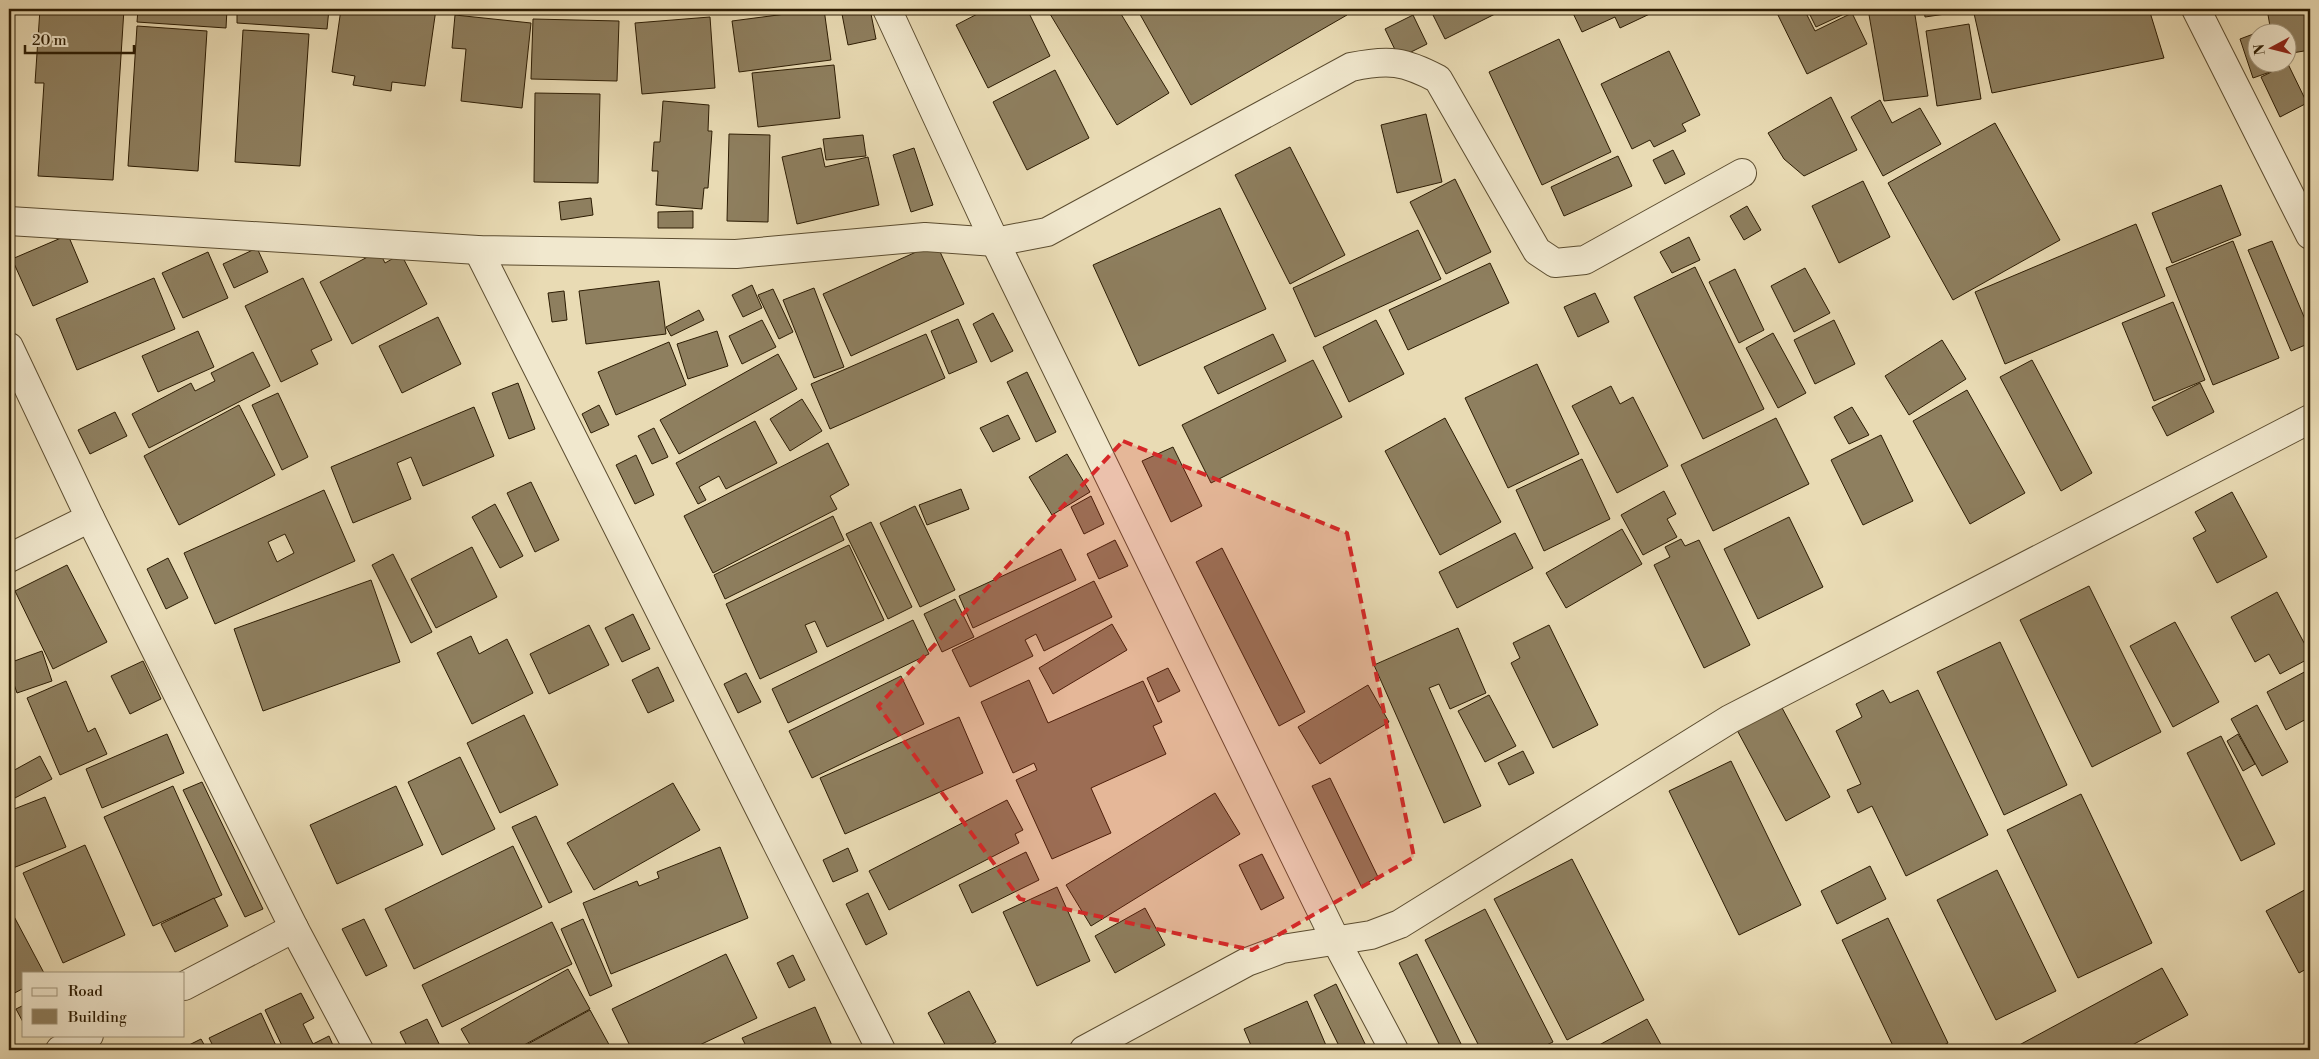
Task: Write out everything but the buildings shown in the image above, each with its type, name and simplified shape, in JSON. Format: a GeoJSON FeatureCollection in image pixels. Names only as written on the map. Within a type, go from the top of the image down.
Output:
{"type":"FeatureCollection","features":[{"type":"Feature","properties":{"kind":"street"},"geometry":{"type":"LineString","coordinates":[[887,9],[995,242],[1336,941],[1394,1050]]}},
{"type":"Feature","properties":{"kind":"street"},"geometry":{"type":"LineString","coordinates":[[2196,9],[2310,236]]}},
{"type":"Feature","properties":{"kind":"street"},"geometry":{"type":"LineString","coordinates":[[9,221],[478,250],[736,254],[925,236],[995,242],[1047,232],[1351,67],[1380,61],[1415,67],[1438,79],[1537,251],[1555,263],[1585,260],[1742,173]]}},
{"type":"Feature","properties":{"kind":"street"},"geometry":{"type":"LineString","coordinates":[[478,250],[881,1050]]}},
{"type":"Feature","properties":{"kind":"street"},"geometry":{"type":"LineString","coordinates":[[9,347],[90,518],[294,928],[359,1050]]}},
{"type":"Feature","properties":{"kind":"street"},"geometry":{"type":"LineString","coordinates":[[1084,1050],[1247,962],[1282,949],[1371,934],[1400,924],[1730,719],[2310,419]]}},
{"type":"Feature","properties":{"kind":"street"},"geometry":{"type":"LineString","coordinates":[[9,558],[90,518]]}},
{"type":"Feature","properties":{"kind":"street"},"geometry":{"type":"LineString","coordinates":[[185,985],[294,928]]}},
{"type":"Feature","properties":{"kind":"street"},"geometry":{"type":"LineString","coordinates":[[60,1050],[87,1036]]}},
{"type":"Feature","properties":{"kind":"highlighted area"},"geometry":{"type":"Polygon","coordinates":[[[1123,441],[1347,533],[1414,857],[1252,950],[1020,899],[878,706],[1123,441]]]}}]}
